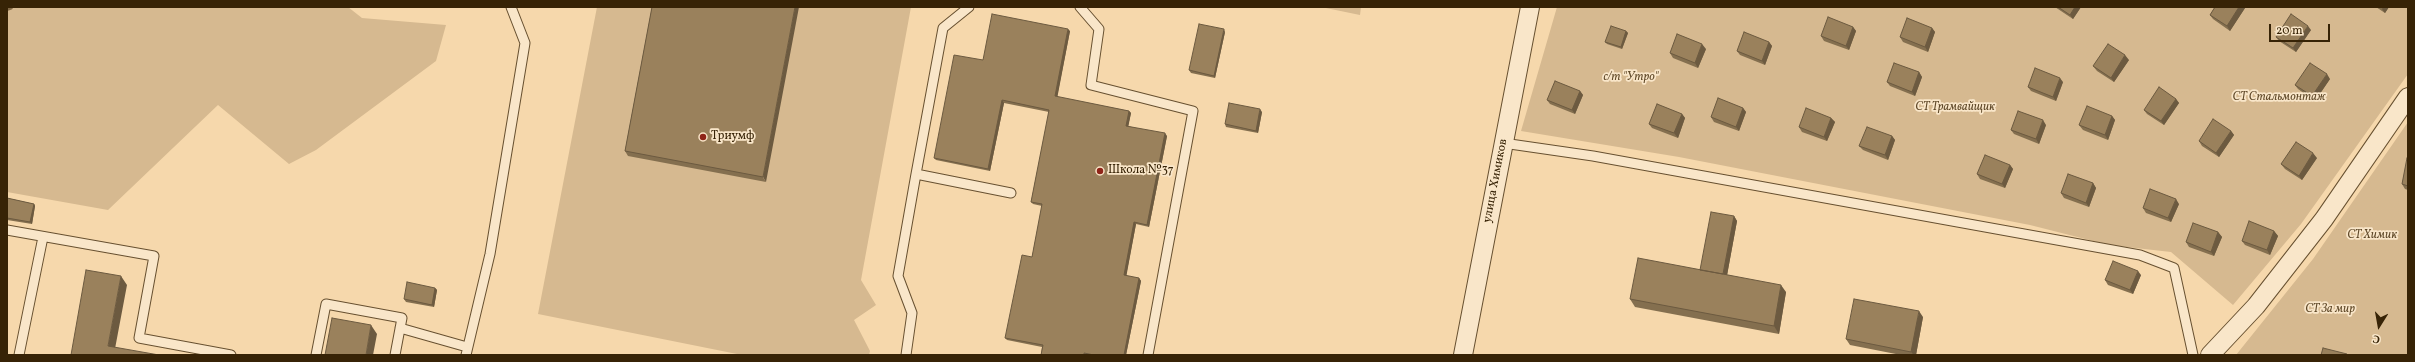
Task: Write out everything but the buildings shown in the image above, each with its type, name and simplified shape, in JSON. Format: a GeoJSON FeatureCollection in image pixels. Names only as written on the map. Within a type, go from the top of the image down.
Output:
{"type":"FeatureCollection","features":[{"type":"Feature","properties":{"kind":"street","name":"улица Химиков"},"geometry":{"type":"LineString","coordinates":[[1463,355],[1530,7]]}},
{"type":"Feature","properties":{"kind":"street"},"geometry":{"type":"LineString","coordinates":[[2210,355],[2256,306],[2324,219],[2408,97]]}},
{"type":"Feature","properties":{"kind":"lane"},"geometry":{"type":"LineString","coordinates":[[400,328],[467,351],[490,254],[525,42],[511,7]]}},
{"type":"Feature","properties":{"kind":"lane"},"geometry":{"type":"LineString","coordinates":[[906,355],[912,313],[898,276],[916,174],[943,28],[969,7]]}},
{"type":"Feature","properties":{"kind":"lane"},"geometry":{"type":"LineString","coordinates":[[1080,7],[1099,29],[1091,84],[1193,111],[1148,355]]}},
{"type":"Feature","properties":{"kind":"lane"},"geometry":{"type":"LineString","coordinates":[[1503,143],[1593,156],[2140,255],[2174,268],[2193,355]]}},
{"type":"Feature","properties":{"kind":"lane"},"geometry":{"type":"LineString","coordinates":[[916,174],[1011,193]]}},
{"type":"Feature","properties":{"kind":"lane"},"geometry":{"type":"LineString","coordinates":[[7,230],[154,256],[139,338],[230,355]]}},
{"type":"Feature","properties":{"kind":"lane"},"geometry":{"type":"LineString","coordinates":[[19,355],[43,236]]}},
{"type":"Feature","properties":{"kind":"lane"},"geometry":{"type":"LineString","coordinates":[[316,355],[326,304],[402,318],[395,355]]}},
{"type":"Feature","properties":{"kind":"green space"},"geometry":{"type":"Polygon","coordinates":[[[7,7],[348,7],[362,18],[446,25],[436,61],[316,150],[289,164],[218,105],[108,210],[7,192],[7,7]]]}},
{"type":"Feature","properties":{"kind":"green space"},"geometry":{"type":"Polygon","coordinates":[[[597,7],[911,7],[861,280],[876,305],[854,320],[870,351],[869,355],[742,355],[538,314],[597,7]]]}},
{"type":"Feature","properties":{"kind":"green space"},"geometry":{"type":"Polygon","coordinates":[[[1321,7],[1361,7],[1360,15],[1321,7]]]}},
{"type":"Feature","properties":{"kind":"green space"},"geometry":{"type":"Polygon","coordinates":[[[1557,7],[2408,7],[2408,74],[2301,224],[2233,305],[2171,252],[2109,245],[2030,225],[1679,157],[1521,131],[1557,7]]]}},
{"type":"Feature","properties":{"kind":"green space","name":"СТ За мир"},"geometry":{"type":"Polygon","coordinates":[[[2408,122],[2408,355],[2236,355],[2313,259],[2408,122]]]}},
{"type":"Feature","properties":{"kind":"place","name":"Триумф"},"geometry":{"type":"Point","coordinates":[703,137]}},
{"type":"Feature","properties":{"kind":"place","name":"Школа №37"},"geometry":{"type":"Point","coordinates":[1100,171]}},
{"type":"Feature","properties":{"kind":"park label","name":"с/т \"Утро\""},"geometry":{"type":"Point","coordinates":[1631,78]}},
{"type":"Feature","properties":{"kind":"park label","name":"СТ Стальмонтаж"},"geometry":{"type":"Point","coordinates":[2279,98]}},
{"type":"Feature","properties":{"kind":"park label","name":"СТ Трамвайщик"},"geometry":{"type":"Point","coordinates":[1955,108]}},
{"type":"Feature","properties":{"kind":"park label","name":"СТ Химик"},"geometry":{"type":"Point","coordinates":[2372,236]}}]}
